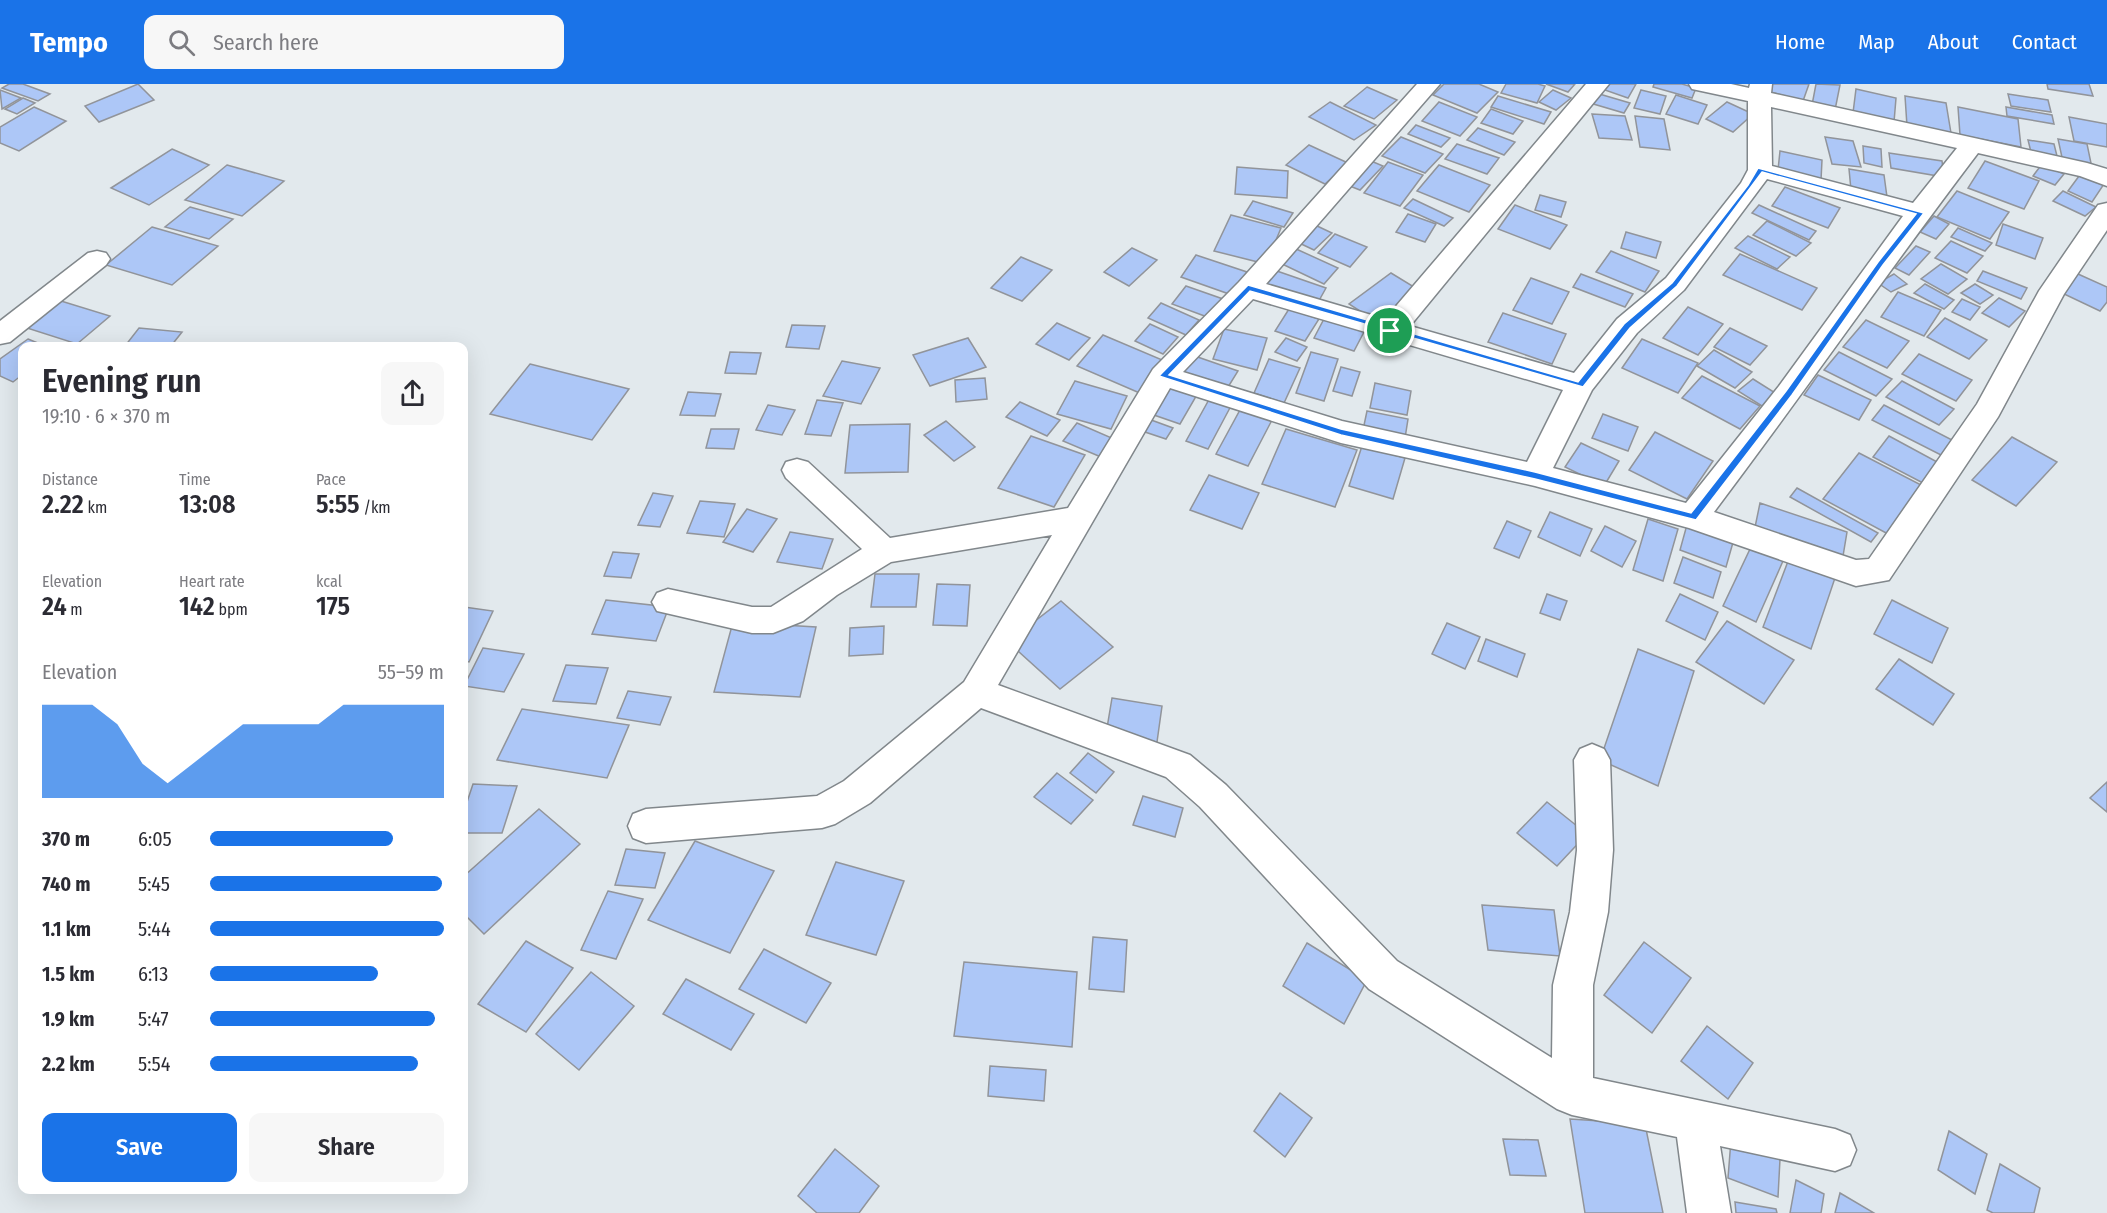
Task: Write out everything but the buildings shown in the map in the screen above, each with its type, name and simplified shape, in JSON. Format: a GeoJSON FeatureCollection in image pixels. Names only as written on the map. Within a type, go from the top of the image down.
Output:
{"type":"FeatureCollection","features":[{"type":"Feature","properties":{"kind":"street"},"geometry":{"type":"LineString","coordinates":[[646,826],[822,812],[857,792],[976,692],[1163,376],[1248,288],[1430,84]]}},
{"type":"Feature","properties":{"kind":"street"},"geometry":{"type":"LineString","coordinates":[[1390,331],[1598,84]]}},
{"type":"Feature","properties":{"kind":"street"},"geometry":{"type":"LineString","coordinates":[[1700,84],[1760,91],[1971,146],[2087,170],[2107,178]]}},
{"type":"Feature","properties":{"kind":"street"},"geometry":{"type":"LineString","coordinates":[[1535,475],[1580,385],[1627,326],[1674,284],[1751,186],[1760,170],[1760,91]]}},
{"type":"Feature","properties":{"kind":"street"},"geometry":{"type":"LineString","coordinates":[[1693,517],[1789,393],[1880,263],[1971,146]]}},
{"type":"Feature","properties":{"kind":"street"},"geometry":{"type":"LineString","coordinates":[[1760,170],[1921,213]]}},
{"type":"Feature","properties":{"kind":"street"},"geometry":{"type":"LineString","coordinates":[[1163,376],[1341,432],[1535,475],[1693,517],[1856,573],[1878,571],[1988,410],[2052,291],[2107,211]]}},
{"type":"Feature","properties":{"kind":"street"},"geometry":{"type":"LineString","coordinates":[[0,335],[97,259]]}},
{"type":"Feature","properties":{"kind":"street"},"geometry":{"type":"LineString","coordinates":[[1248,288],[1580,385]]}},
{"type":"Feature","properties":{"kind":"street"},"geometry":{"type":"LineString","coordinates":[[797,470],[884,551]]}},
{"type":"Feature","properties":{"kind":"street"},"geometry":{"type":"LineString","coordinates":[[668,602],[752,620],[772,620],[792,612],[826,586],[884,551],[1079,518]]}},
{"type":"Feature","properties":{"kind":"street"},"geometry":{"type":"LineString","coordinates":[[976,692],[1178,766],[1213,796],[1383,975],[1572,1094],[1835,1150]]}},
{"type":"Feature","properties":{"kind":"street"},"geometry":{"type":"LineString","coordinates":[[1572,1094],[1573,985],[1589,912],[1595,850],[1592,760]]}},
{"type":"Feature","properties":{"kind":"street"},"geometry":{"type":"LineString","coordinates":[[1695,1120],[1709,1213]]}},
{"type":"Feature","properties":{"kind":"route"},"geometry":{"type":"LineString","coordinates":[[1760,170],[1921,213],[1880,263],[1789,393],[1693,517],[1535,475],[1341,432],[1163,376],[1248,288],[1390,331],[1580,385],[1627,326],[1674,284],[1751,186],[1760,170]]}}]}
